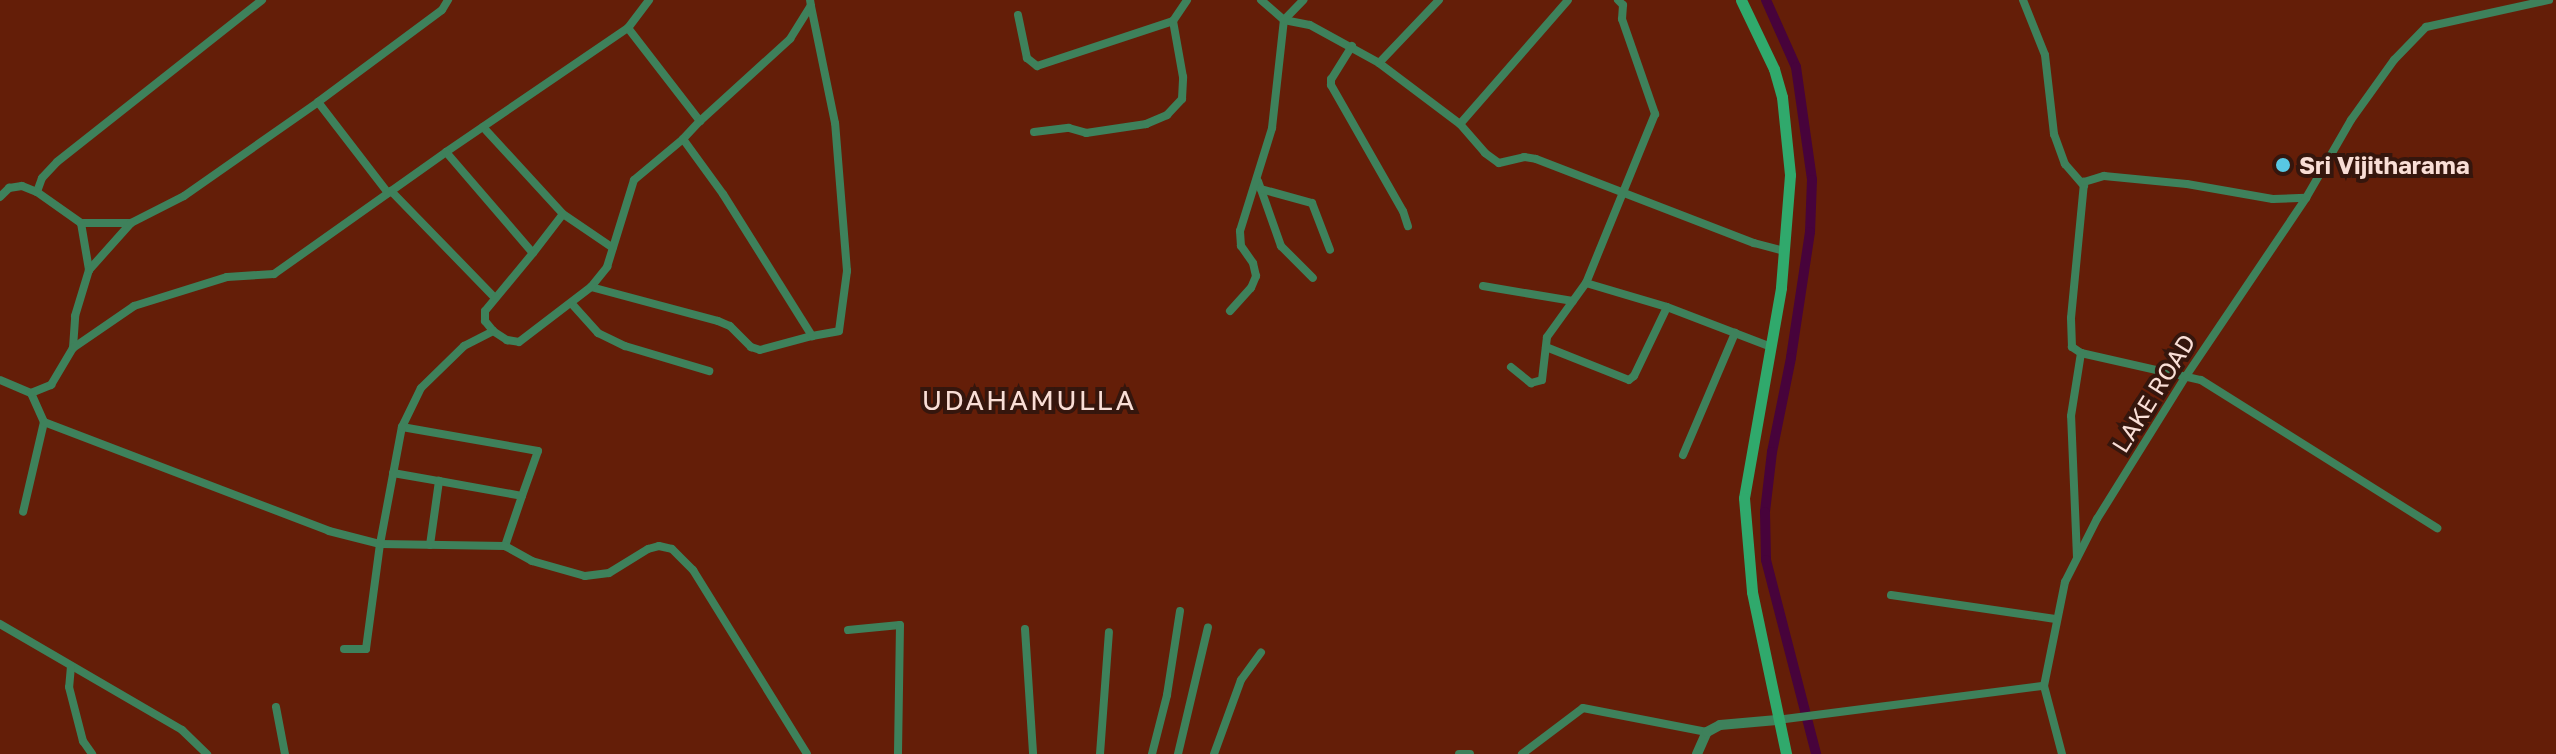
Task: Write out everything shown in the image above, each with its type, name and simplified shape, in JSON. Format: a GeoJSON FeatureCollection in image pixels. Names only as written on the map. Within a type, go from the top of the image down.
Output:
{"type":"FeatureCollection","features":[{"type":"Feature","properties":{"kind":"main road"},"geometry":{"type":"LineString","coordinates":[[1741,0],[1774,69],[1782,97],[1790,175],[1771,347],[1744,498],[1752,592],[1783,719],[1786,754]]}},
{"type":"Feature","properties":{"kind":"street"},"geometry":{"type":"LineString","coordinates":[[37,192],[42,178],[57,162],[262,0]]}},
{"type":"Feature","properties":{"kind":"street"},"geometry":{"type":"LineString","coordinates":[[73,348],[75,316],[89,270],[131,223],[184,196],[318,102],[442,10],[448,0]]}},
{"type":"Feature","properties":{"kind":"street"},"geometry":{"type":"LineString","coordinates":[[31,393],[51,385],[73,348],[134,306],[227,277],[274,274],[628,28],[649,0]]}},
{"type":"Feature","properties":{"kind":"street"},"geometry":{"type":"LineString","coordinates":[[1018,15],[1027,58],[1037,66],[1173,21],[1187,0]]}},
{"type":"Feature","properties":{"kind":"street"},"geometry":{"type":"LineString","coordinates":[[1261,0],[1284,20],[1310,25],[1379,63],[1460,124],[1485,153],[1499,163],[1524,157],[1536,159],[1754,243],[1784,251]]}},
{"type":"Feature","properties":{"kind":"street"},"geometry":{"type":"LineString","coordinates":[[1230,311],[1251,288],[1256,276],[1253,263],[1241,246],[1240,231],[1260,185],[1272,128],[1284,20],[1303,0]]}},
{"type":"Feature","properties":{"kind":"street"},"geometry":{"type":"LineString","coordinates":[[1379,63],[1439,0]]}},
{"type":"Feature","properties":{"kind":"street"},"geometry":{"type":"LineString","coordinates":[[1460,124],[1568,0]]}},
{"type":"Feature","properties":{"kind":"street"},"geometry":{"type":"LineString","coordinates":[[1511,367],[1531,383],[1542,380],[1547,337],[1586,283],[1611,230],[1622,191],[1655,114],[1622,19],[1623,5],[1618,0]]}},
{"type":"Feature","properties":{"kind":"street"},"geometry":{"type":"LineString","coordinates":[[2023,0],[2045,55],[2054,134],[2065,164],[2084,187]]}},
{"type":"Feature","properties":{"kind":"street","name":"LAKE ROAD"},"geometry":{"type":"LineString","coordinates":[[2044,686],[2055,619],[2065,582],[2097,519],[2186,376],[2306,198],[2351,120],[2394,60],[2426,27],[2549,0]]}},
{"type":"Feature","properties":{"kind":"street"},"geometry":{"type":"LineString","coordinates":[[563,214],[533,253],[493,296],[485,311],[485,321],[507,340],[519,342],[591,287],[607,267],[634,180],[683,139],[790,39],[810,3]]}},
{"type":"Feature","properties":{"kind":"street"},"geometry":{"type":"LineString","coordinates":[[591,287],[718,321],[730,326],[751,347],[760,350],[839,331],[847,271],[835,123],[810,3]]}},
{"type":"Feature","properties":{"kind":"street"},"geometry":{"type":"LineString","coordinates":[[1034,132],[1069,128],[1086,133],[1146,124],[1167,115],[1182,99],[1183,77],[1173,21]]}},
{"type":"Feature","properties":{"kind":"street"},"geometry":{"type":"LineString","coordinates":[[628,28],[700,121]]}},
{"type":"Feature","properties":{"kind":"street"},"geometry":{"type":"LineString","coordinates":[[1352,46],[1331,79],[1331,85],[1403,211],[1408,226]]}},
{"type":"Feature","properties":{"kind":"street"},"geometry":{"type":"LineString","coordinates":[[318,102],[389,192],[493,296]]}},
{"type":"Feature","properties":{"kind":"street"},"geometry":{"type":"LineString","coordinates":[[483,127],[563,214],[613,248]]}},
{"type":"Feature","properties":{"kind":"street"},"geometry":{"type":"LineString","coordinates":[[683,139],[723,194],[812,336]]}},
{"type":"Feature","properties":{"kind":"street"},"geometry":{"type":"LineString","coordinates":[[446,152],[533,253]]}},
{"type":"Feature","properties":{"kind":"street"},"geometry":{"type":"LineString","coordinates":[[2306,198],[2273,199],[2187,184],[2104,176],[2084,182],[2071,318],[2072,347],[2081,353],[2201,380],[2437,528]]}},
{"type":"Feature","properties":{"kind":"street"},"geometry":{"type":"LineString","coordinates":[[1260,185],[1312,203],[1330,250]]}},
{"type":"Feature","properties":{"kind":"street"},"geometry":{"type":"LineString","coordinates":[[1260,185],[1281,246],[1313,278]]}},
{"type":"Feature","properties":{"kind":"street"},"geometry":{"type":"LineString","coordinates":[[1,194],[9,188],[22,186],[37,192],[81,223],[131,223]]}},
{"type":"Feature","properties":{"kind":"street"},"geometry":{"type":"LineString","coordinates":[[81,223],[89,270]]}},
{"type":"Feature","properties":{"kind":"street"},"geometry":{"type":"LineString","coordinates":[[1586,283],[1667,307],[1771,347]]}},
{"type":"Feature","properties":{"kind":"street"},"geometry":{"type":"LineString","coordinates":[[1483,286],[1573,301]]}},
{"type":"Feature","properties":{"kind":"street"},"geometry":{"type":"LineString","coordinates":[[572,304],[598,333],[625,346],[709,371]]}},
{"type":"Feature","properties":{"kind":"street"},"geometry":{"type":"LineString","coordinates":[[1546,347],[1629,380],[1634,376],[1667,307]]}},
{"type":"Feature","properties":{"kind":"street"},"geometry":{"type":"LineString","coordinates":[[344,649],[366,649],[380,544],[402,427],[421,388],[442,365],[464,346],[493,331]]}},
{"type":"Feature","properties":{"kind":"street"},"geometry":{"type":"LineString","coordinates":[[1683,455],[1735,333]]}},
{"type":"Feature","properties":{"kind":"street"},"geometry":{"type":"LineString","coordinates":[[2077,558],[2071,416],[2081,353]]}},
{"type":"Feature","properties":{"kind":"street"},"geometry":{"type":"LineString","coordinates":[[0,380],[31,393],[44,422],[23,512]]}},
{"type":"Feature","properties":{"kind":"street"},"geometry":{"type":"LineString","coordinates":[[44,422],[329,531],[380,544],[505,546],[532,561],[585,576],[609,573],[648,549],[659,546],[672,549],[693,570],[807,754]]}},
{"type":"Feature","properties":{"kind":"street"},"geometry":{"type":"LineString","coordinates":[[402,427],[538,451],[505,546]]}},
{"type":"Feature","properties":{"kind":"street"},"geometry":{"type":"LineString","coordinates":[[393,473],[522,496]]}},
{"type":"Feature","properties":{"kind":"street"},"geometry":{"type":"LineString","coordinates":[[430,545],[439,481]]}},
{"type":"Feature","properties":{"kind":"street"},"geometry":{"type":"LineString","coordinates":[[1891,595],[2055,619]]}},
{"type":"Feature","properties":{"kind":"street"},"geometry":{"type":"LineString","coordinates":[[1152,754],[1167,695],[1180,611]]}},
{"type":"Feature","properties":{"kind":"street"},"geometry":{"type":"LineString","coordinates":[[0,624],[182,730],[207,754]]}},
{"type":"Feature","properties":{"kind":"street"},"geometry":{"type":"LineString","coordinates":[[848,630],[900,625],[898,754]]}},
{"type":"Feature","properties":{"kind":"street"},"geometry":{"type":"LineString","coordinates":[[1178,754],[1208,627]]}},
{"type":"Feature","properties":{"kind":"street"},"geometry":{"type":"LineString","coordinates":[[1025,629],[1033,754]]}},
{"type":"Feature","properties":{"kind":"street"},"geometry":{"type":"LineString","coordinates":[[1100,754],[1109,632]]}},
{"type":"Feature","properties":{"kind":"street"},"geometry":{"type":"LineString","coordinates":[[1214,754],[1241,680],[1261,652]]}},
{"type":"Feature","properties":{"kind":"street"},"geometry":{"type":"LineString","coordinates":[[71,666],[69,687],[83,741],[92,754]]}},
{"type":"Feature","properties":{"kind":"street"},"geometry":{"type":"LineString","coordinates":[[1697,754],[1707,732],[1720,725],[2044,686],[2062,754]]}},
{"type":"Feature","properties":{"kind":"street"},"geometry":{"type":"LineString","coordinates":[[276,707],[285,754]]}},
{"type":"Feature","properties":{"kind":"street"},"geometry":{"type":"LineString","coordinates":[[1522,754],[1583,708],[1707,732]]}},
{"type":"Feature","properties":{"kind":"street"},"geometry":{"type":"LineString","coordinates":[[1459,754],[1470,754]]}},
{"type":"Feature","properties":{"kind":"waterway"},"geometry":{"type":"LineString","coordinates":[[1766,0],[1796,67],[1812,180],[1810,232],[1791,358],[1772,452],[1765,512],[1766,560],[1816,754]]}},
{"type":"Feature","properties":{"kind":"place","name":"Sri Vijitharama"},"geometry":{"type":"Point","coordinates":[2283,165]}},
{"type":"Feature","properties":{"kind":"district","name":"UDAHAMULLA"},"geometry":{"type":"Point","coordinates":[1029,400]}}]}
